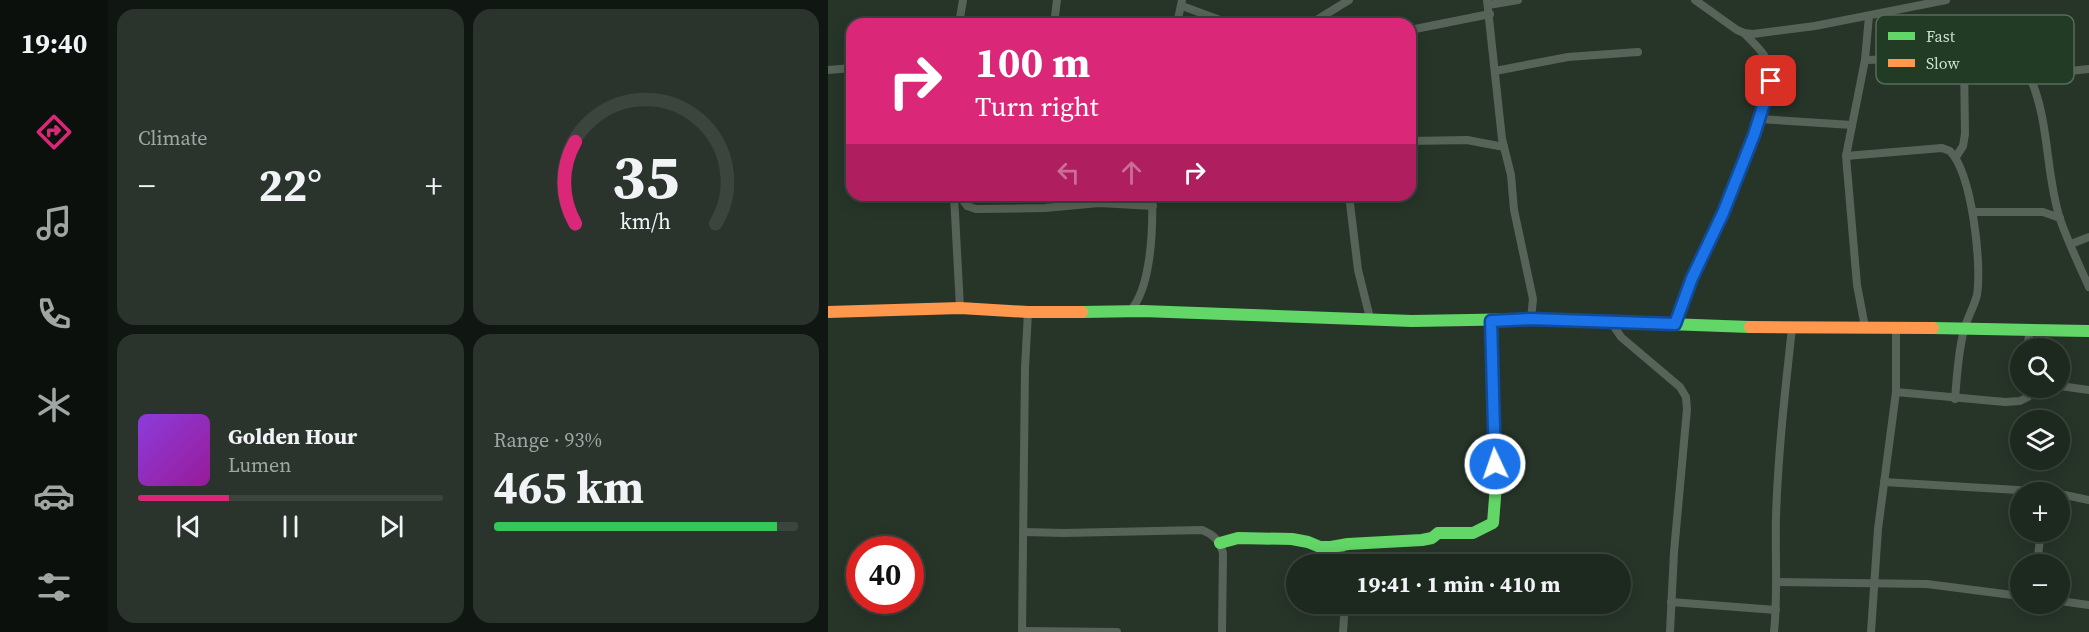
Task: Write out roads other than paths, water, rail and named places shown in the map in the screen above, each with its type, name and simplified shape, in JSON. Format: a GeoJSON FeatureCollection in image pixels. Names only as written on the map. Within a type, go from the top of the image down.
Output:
{"type":"FeatureCollection","features":[{"type":"Feature","properties":{"kind":"street"},"geometry":{"type":"LineString","coordinates":[[959,18],[963,0]]}},
{"type":"Feature","properties":{"kind":"street"},"geometry":{"type":"LineString","coordinates":[[1055,18],[1057,0]]}},
{"type":"Feature","properties":{"kind":"street"},"geometry":{"type":"LineString","coordinates":[[1320,18],[1349,0]]}},
{"type":"Feature","properties":{"kind":"street"},"geometry":{"type":"LineString","coordinates":[[1416,28],[1518,0]]}},
{"type":"Feature","properties":{"kind":"street"},"geometry":{"type":"LineString","coordinates":[[1675,324],[1692,278],[1723,213],[1760,118],[1772,71],[1767,58],[1744,33],[1695,0]]}},
{"type":"Feature","properties":{"kind":"street"},"geometry":{"type":"LineString","coordinates":[[1744,33],[1763,33],[1815,26],[1869,16],[1907,3],[1946,0]]}},
{"type":"Feature","properties":{"kind":"street"},"geometry":{"type":"LineString","coordinates":[[1178,18],[1182,3],[1217,18]]}},
{"type":"Feature","properties":{"kind":"street"},"geometry":{"type":"LineString","coordinates":[[1488,7],[1504,147],[1511,175],[1514,210],[1533,299],[1531,319]]}},
{"type":"Feature","properties":{"kind":"street"},"geometry":{"type":"LineString","coordinates":[[1865,327],[1857,285],[1846,156],[1865,60],[1869,16]]}},
{"type":"Feature","properties":{"kind":"street"},"geometry":{"type":"LineString","coordinates":[[1495,71],[1569,57],[1638,52]]}},
{"type":"Feature","properties":{"kind":"street"},"geometry":{"type":"LineString","coordinates":[[1865,60],[1876,60]]}},
{"type":"Feature","properties":{"kind":"street"},"geometry":{"type":"LineString","coordinates":[[828,70],[846,68]]}},
{"type":"Feature","properties":{"kind":"street"},"geometry":{"type":"LineString","coordinates":[[2074,70],[2089,69]]}},
{"type":"Feature","properties":{"kind":"street"},"geometry":{"type":"LineString","coordinates":[[1956,157],[1963,146],[1965,134],[1964,84]]}},
{"type":"Feature","properties":{"kind":"street"},"geometry":{"type":"LineString","coordinates":[[2033,84],[2041,114],[2060,218],[2089,287]]}},
{"type":"Feature","properties":{"kind":"street"},"geometry":{"type":"LineString","coordinates":[[1760,118],[1852,125]]}},
{"type":"Feature","properties":{"kind":"street"},"geometry":{"type":"LineString","coordinates":[[1416,141],[1467,140],[1504,147]]}},
{"type":"Feature","properties":{"kind":"street"},"geometry":{"type":"LineString","coordinates":[[1846,156],[1928,148],[1950,151],[1956,157],[1973,212],[1978,270],[1974,304],[1964,329],[1955,399]]}},
{"type":"Feature","properties":{"kind":"street"},"geometry":{"type":"LineString","coordinates":[[954,201],[960,308]]}},
{"type":"Feature","properties":{"kind":"street"},"geometry":{"type":"LineString","coordinates":[[964,201],[968,206],[976,209],[1045,208],[1099,203],[1153,206]]}},
{"type":"Feature","properties":{"kind":"street"},"geometry":{"type":"LineString","coordinates":[[1129,312],[1136,303],[1151,250],[1153,201]]}},
{"type":"Feature","properties":{"kind":"street"},"geometry":{"type":"LineString","coordinates":[[1350,201],[1358,270],[1370,318]]}},
{"type":"Feature","properties":{"kind":"street"},"geometry":{"type":"LineString","coordinates":[[1973,212],[2043,212],[2060,218]]}},
{"type":"Feature","properties":{"kind":"street"},"geometry":{"type":"LineString","coordinates":[[2071,244],[2089,237]]}},
{"type":"Feature","properties":{"kind":"street"},"geometry":{"type":"LineString","coordinates":[[828,312],[960,308],[1028,312],[1129,312],[1412,321],[1531,319],[1792,328],[1896,327],[2089,331]]}},
{"type":"Feature","properties":{"kind":"street"},"geometry":{"type":"LineString","coordinates":[[1028,312],[1025,368],[1025,532],[1022,631],[1117,632]]}},
{"type":"Feature","properties":{"kind":"street"},"geometry":{"type":"LineString","coordinates":[[1220,543],[1238,538],[1300,540],[1325,547],[1422,540],[1443,532],[1473,532],[1494,521],[1496,485],[1491,321]]}},
{"type":"Feature","properties":{"kind":"street"},"geometry":{"type":"LineString","coordinates":[[1611,322],[1622,337],[1680,387],[1686,397],[1687,409],[1674,552],[1670,632]]}},
{"type":"Feature","properties":{"kind":"street"},"geometry":{"type":"LineString","coordinates":[[1871,632],[1878,529],[1896,392],[1896,327]]}},
{"type":"Feature","properties":{"kind":"street"},"geometry":{"type":"LineString","coordinates":[[1774,632],[1778,582],[1777,489],[1792,328]]}},
{"type":"Feature","properties":{"kind":"street"},"geometry":{"type":"LineString","coordinates":[[2029,338],[2030,330]]}},
{"type":"Feature","properties":{"kind":"street"},"geometry":{"type":"LineString","coordinates":[[2070,387],[2089,390]]}},
{"type":"Feature","properties":{"kind":"street"},"geometry":{"type":"LineString","coordinates":[[1896,392],[1994,402],[2020,401],[2026,398]]}},
{"type":"Feature","properties":{"kind":"street"},"geometry":{"type":"LineString","coordinates":[[1884,482],[2010,490]]}},
{"type":"Feature","properties":{"kind":"street"},"geometry":{"type":"LineString","coordinates":[[2070,496],[2089,500]]}},
{"type":"Feature","properties":{"kind":"street"},"geometry":{"type":"LineString","coordinates":[[1025,532],[1202,530],[1213,534],[1220,543],[1223,553],[1222,632]]}},
{"type":"Feature","properties":{"kind":"street"},"geometry":{"type":"LineString","coordinates":[[1339,546],[1341,554]]}},
{"type":"Feature","properties":{"kind":"street"},"geometry":{"type":"LineString","coordinates":[[1778,582],[1927,584],[2010,595]]}},
{"type":"Feature","properties":{"kind":"street"},"geometry":{"type":"LineString","coordinates":[[1671,602],[1776,610]]}},
{"type":"Feature","properties":{"kind":"street"},"geometry":{"type":"LineString","coordinates":[[2070,602],[2089,605]]}},
{"type":"Feature","properties":{"kind":"street"},"geometry":{"type":"LineString","coordinates":[[1343,632],[1344,614]]}}]}
